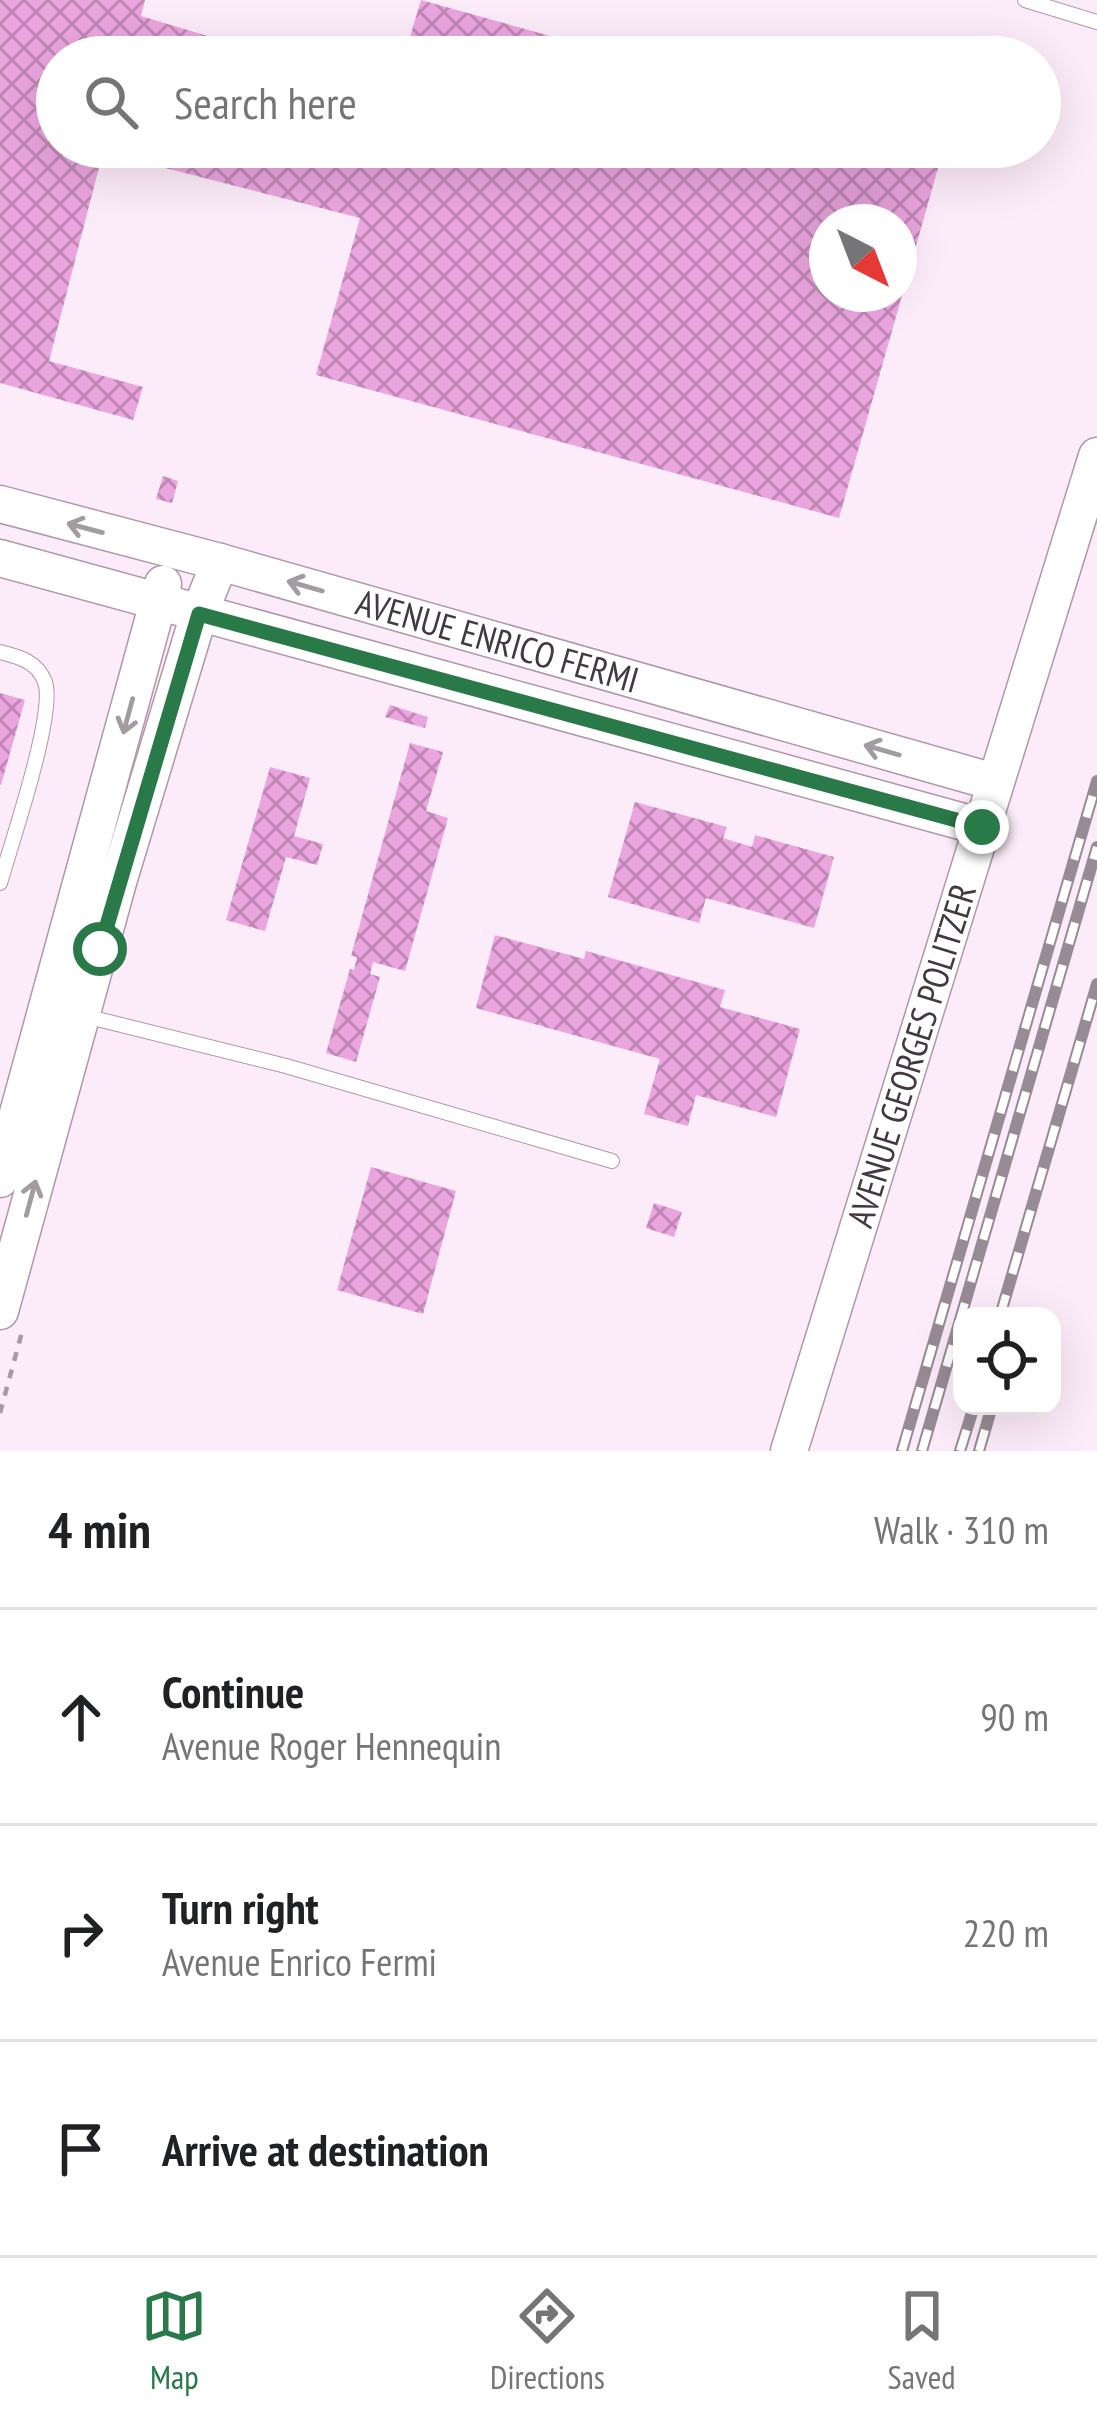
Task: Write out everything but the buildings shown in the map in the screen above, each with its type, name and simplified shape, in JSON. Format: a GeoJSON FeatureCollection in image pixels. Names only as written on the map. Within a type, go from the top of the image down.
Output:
{"type":"FeatureCollection","features":[{"type":"Feature","properties":{"kind":"street","name":"AVENUE GEORGES POLITZER"},"geometry":{"type":"LineString","coordinates":[[789,1451],[1097,456]]}},
{"type":"Feature","properties":{"kind":"street","name":"AVENUE ENRICO FERMI"},"geometry":{"type":"LineString","coordinates":[[0,504],[994,782]]}},
{"type":"Feature","properties":{"kind":"street"},"geometry":{"type":"LineString","coordinates":[[1,1168],[170,551]]}},
{"type":"Feature","properties":{"kind":"street","name":"AVENUE ENRICO FERMI"},"geometry":{"type":"LineString","coordinates":[[0,558],[982,827]]}},
{"type":"Feature","properties":{"kind":"street"},"geometry":{"type":"LineString","coordinates":[[0,1311],[81,1015],[199,614],[220,562]]}},
{"type":"Feature","properties":{"kind":"lane"},"geometry":{"type":"LineString","coordinates":[[1025,0],[1097,22]]}},
{"type":"Feature","properties":{"kind":"lane"},"geometry":{"type":"LineString","coordinates":[[0,652],[26,659],[38,670],[49,702],[0,883]]}},
{"type":"Feature","properties":{"kind":"lane"},"geometry":{"type":"LineString","coordinates":[[81,1015],[286,1066],[612,1161]]}},
{"type":"Feature","properties":{"kind":"railway"},"geometry":{"type":"LineString","coordinates":[[902,1451],[1097,781]]}},
{"type":"Feature","properties":{"kind":"railway"},"geometry":{"type":"LineString","coordinates":[[922,1451],[1097,847]]}},
{"type":"Feature","properties":{"kind":"railway"},"geometry":{"type":"LineString","coordinates":[[1003,1307],[1097,984]]}},
{"type":"Feature","properties":{"kind":"railway"},"geometry":{"type":"LineString","coordinates":[[960,1451],[971,1415]]}},
{"type":"Feature","properties":{"kind":"railway"},"geometry":{"type":"LineString","coordinates":[[979,1451],[989,1415]]}},
{"type":"Feature","properties":{"kind":"route"},"geometry":{"type":"LineString","coordinates":[[100,949],[199,614],[982,827]]}}]}
